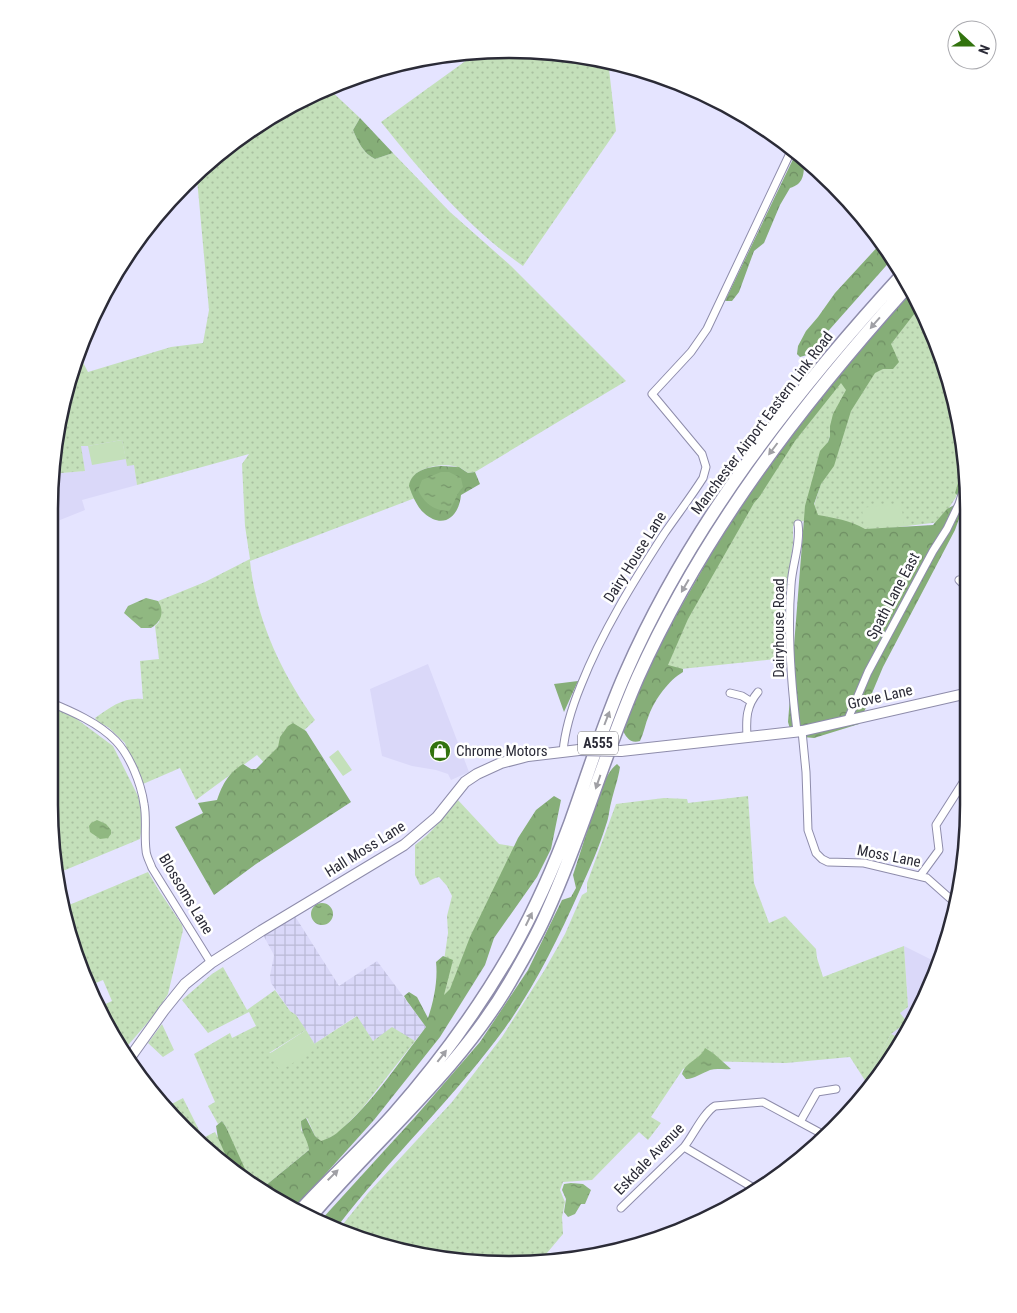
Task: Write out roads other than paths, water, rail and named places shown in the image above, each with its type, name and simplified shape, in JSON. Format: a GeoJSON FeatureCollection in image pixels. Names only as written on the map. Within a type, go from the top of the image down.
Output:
{"type":"FeatureCollection","features":[{"type":"Feature","properties":{"kind":"highway","name":"Manchester Airport Eastern Link Road"},"geometry":{"type":"LineString","coordinates":[[305,1207],[404,1102],[449,1046],[486,994],[524,928],[544,887],[624,676],[676,572],[718,505],[762,444],[840,345],[897,280]]}},
{"type":"Feature","properties":{"kind":"highway","name":"Manchester Airport Eastern Link Road"},"geometry":{"type":"LineString","coordinates":[[315,1212],[429,1089],[478,1029],[510,982],[547,913],[624,709],[664,624],[709,543],[741,494],[795,420],[903,291]]}},
{"type":"Feature","properties":{"kind":"street","name":"Dairy House Lane"},"geometry":{"type":"LineString","coordinates":[[563,752],[564,736],[569,715],[591,660],[621,604],[703,478],[706,467],[702,454],[652,394],[690,352],[707,329],[789,156]]}},
{"type":"Feature","properties":{"kind":"street","name":"Spath Lane East"},"geometry":{"type":"LineString","coordinates":[[848,719],[868,672],[960,502]]}},
{"type":"Feature","properties":{"kind":"street","name":"Dairyhouse Road"},"geometry":{"type":"LineString","coordinates":[[798,524],[799,533],[793,563],[790,658],[800,731]]}},
{"type":"Feature","properties":{"kind":"street"},"geometry":{"type":"LineString","coordinates":[[747,737],[746,718],[750,701],[758,692]]}},
{"type":"Feature","properties":{"kind":"street"},"geometry":{"type":"LineString","coordinates":[[730,693],[742,696],[750,701]]}},
{"type":"Feature","properties":{"kind":"street","name":"Grove Lane"},"geometry":{"type":"LineString","coordinates":[[800,731],[960,695]]}},
{"type":"Feature","properties":{"kind":"street","name":"Blossoms Lane"},"geometry":{"type":"LineString","coordinates":[[58,706],[98,727],[115,740],[125,755],[135,774],[144,802],[146,852],[152,868],[211,963]]}},
{"type":"Feature","properties":{"kind":"street","name":"Hall Moss Lane"},"geometry":{"type":"LineString","coordinates":[[133,1054],[186,984],[211,963],[404,845],[437,817],[465,782],[489,767],[528,756],[579,750],[621,751],[800,731]]}},
{"type":"Feature","properties":{"kind":"street","name":"Moss Lane"},"geometry":{"type":"LineString","coordinates":[[800,731],[806,772],[808,830],[816,853],[828,862],[864,863],[927,878],[950,898]]}},
{"type":"Feature","properties":{"kind":"street"},"geometry":{"type":"LineString","coordinates":[[920,876],[939,850],[936,825],[960,787]]}},
{"type":"Feature","properties":{"kind":"street"},"geometry":{"type":"LineString","coordinates":[[800,1122],[817,1092],[836,1089]]}},
{"type":"Feature","properties":{"kind":"street","name":"Eskdale Avenue"},"geometry":{"type":"LineString","coordinates":[[621,1208],[684,1147],[709,1110],[715,1106],[763,1102],[818,1132]]}},
{"type":"Feature","properties":{"kind":"street"},"geometry":{"type":"LineString","coordinates":[[684,1147],[749,1185]]}},
{"type":"Feature","properties":{"kind":"water"},"geometry":{"type":"Polygon","coordinates":[[[441,472],[449,472],[461,478],[463,487],[449,511],[434,508],[423,499],[418,490],[422,480],[441,472]]]}},
{"type":"Feature","properties":{"kind":"water"},"geometry":{"type":"Polygon","coordinates":[[[146,598],[158,601],[161,616],[151,628],[141,628],[124,613],[128,606],[146,598]]]}},
{"type":"Feature","properties":{"kind":"water"},"geometry":{"type":"Polygon","coordinates":[[[97,820],[106,824],[111,830],[108,838],[100,839],[90,832],[89,826],[97,820]]]}},
{"type":"Feature","properties":{"kind":"water"},"geometry":{"type":"Polygon","coordinates":[[[322,903],[330,906],[333,914],[330,922],[322,925],[314,922],[311,914],[314,906],[322,903]]]}},
{"type":"Feature","properties":{"kind":"water"},"geometry":{"type":"Polygon","coordinates":[[[705,1048],[731,1069],[710,1070],[686,1079],[682,1074],[684,1070],[705,1048]]]}},
{"type":"Feature","properties":{"kind":"water"},"geometry":{"type":"Polygon","coordinates":[[[564,1184],[583,1184],[591,1190],[585,1204],[581,1204],[575,1214],[568,1217],[564,1212],[566,1199],[562,1190],[564,1184]]]}},
{"type":"Feature","properties":{"kind":"place","name":"Chrome Motors"},"geometry":{"type":"Point","coordinates":[440,751]}}]}
